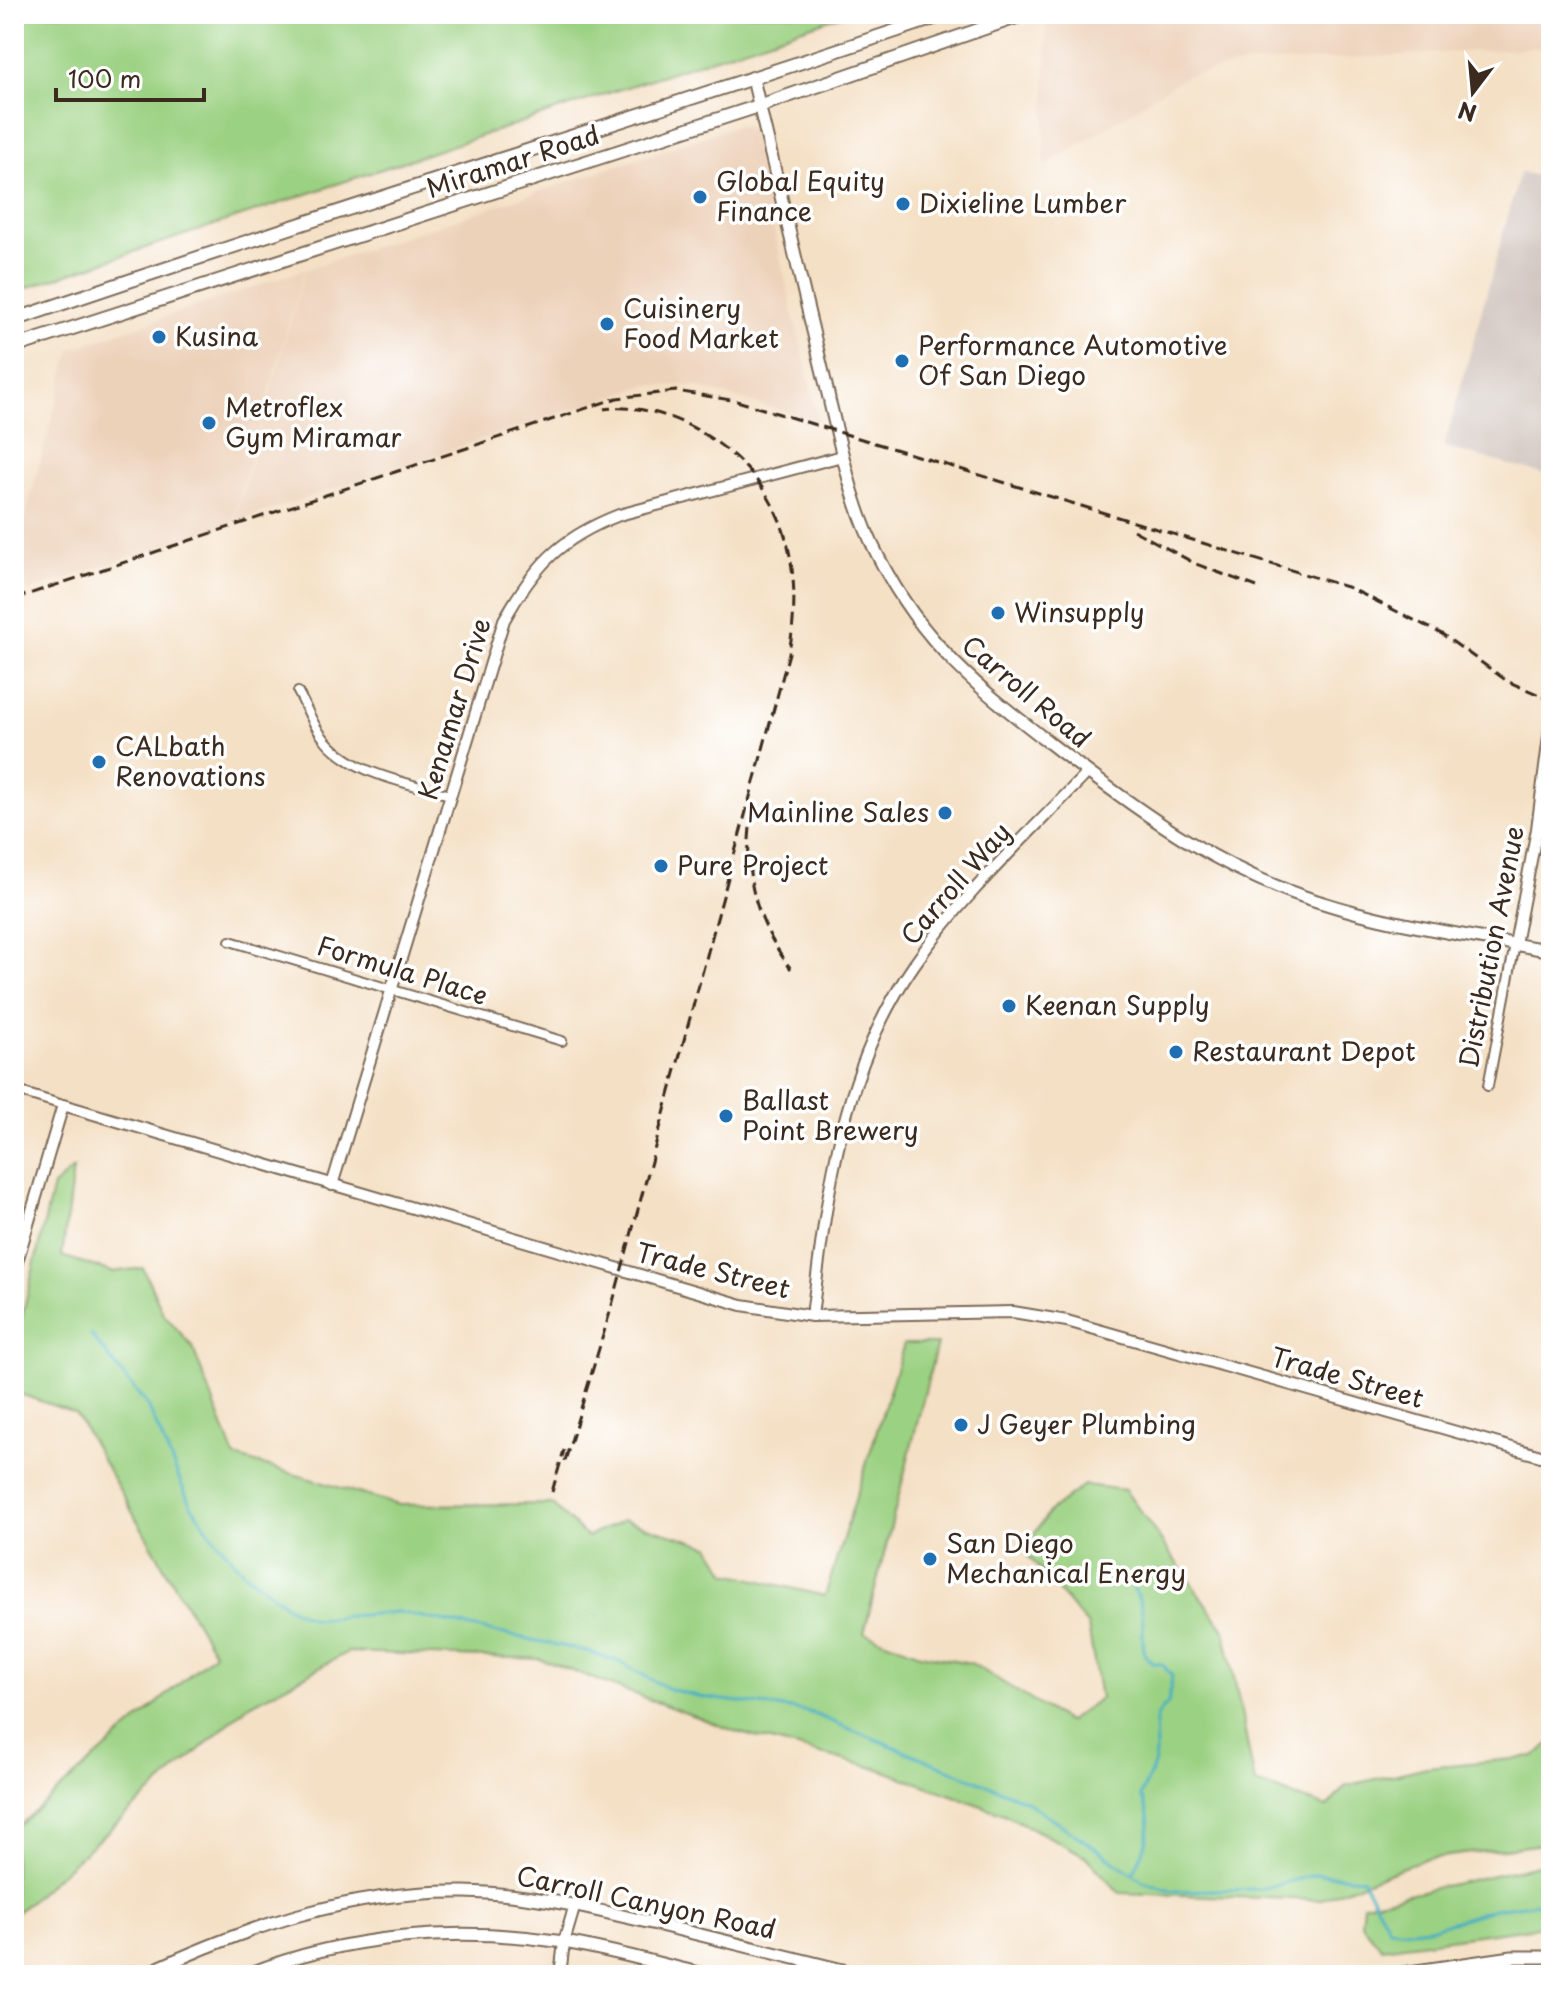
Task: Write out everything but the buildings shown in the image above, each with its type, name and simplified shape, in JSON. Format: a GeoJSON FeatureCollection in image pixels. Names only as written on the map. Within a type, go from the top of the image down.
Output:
{"type":"FeatureCollection","features":[{"type":"Feature","properties":{"kind":"main road","name":"Miramar Road"},"geometry":{"type":"LineString","coordinates":[[14,320],[165,267],[946,14]]}},
{"type":"Feature","properties":{"kind":"main road","name":"Miramar Road"},"geometry":{"type":"LineString","coordinates":[[14,347],[762,105],[1025,14]]}},
{"type":"Feature","properties":{"kind":"main road","name":"Carroll Road"},"geometry":{"type":"LineString","coordinates":[[753,79],[762,105],[842,456],[878,558],[935,643],[971,682],[1167,830],[1209,856],[1272,886],[1358,913],[1551,951]]}},
{"type":"Feature","properties":{"kind":"main road","name":"Carroll Canyon Road"},"geometry":{"type":"LineString","coordinates":[[143,1975],[261,1926],[334,1906],[381,1898],[464,1892],[575,1905],[863,1975]]}},
{"type":"Feature","properties":{"kind":"main road"},"geometry":{"type":"LineString","coordinates":[[246,1975],[343,1945],[400,1937],[467,1935],[564,1942],[707,1975]]}},
{"type":"Feature","properties":{"kind":"main road"},"geometry":{"type":"LineString","coordinates":[[1389,1975],[1512,1957],[1551,1957]]}},
{"type":"Feature","properties":{"kind":"street","name":"Kenamar Drive"},"geometry":{"type":"LineString","coordinates":[[332,1185],[504,620],[526,580],[554,550],[586,528],[619,515],[842,456]]}},
{"type":"Feature","properties":{"kind":"street"},"geometry":{"type":"LineString","coordinates":[[298,692],[322,736],[341,755],[361,768],[450,795]]}},
{"type":"Feature","properties":{"kind":"street","name":"Distribution Avenue"},"geometry":{"type":"LineString","coordinates":[[1488,1086],[1537,829],[1551,721]]}},
{"type":"Feature","properties":{"kind":"street","name":"Carroll Way"},"geometry":{"type":"LineString","coordinates":[[812,1316],[830,1174],[847,1105],[880,1024],[912,967],[942,927],[1088,772]]}},
{"type":"Feature","properties":{"kind":"street","name":"Formula Place"},"geometry":{"type":"LineString","coordinates":[[230,941],[562,1041]]}},
{"type":"Feature","properties":{"kind":"street","name":"Trade Street"},"geometry":{"type":"LineString","coordinates":[[14,1090],[742,1305],[812,1316],[1013,1312],[1067,1321],[1551,1459]]}},
{"type":"Feature","properties":{"kind":"street"},"geometry":{"type":"LineString","coordinates":[[14,1272],[63,1105]]}},
{"type":"Feature","properties":{"kind":"street"},"geometry":{"type":"LineString","coordinates":[[560,1975],[564,1942],[575,1905]]}},
{"type":"Feature","properties":{"kind":"shaded area"},"geometry":{"type":"Polygon","coordinates":[[[1072,14],[1551,14],[1551,47],[1243,64],[1186,76],[1044,167],[1047,22],[1072,14]]]}},
{"type":"Feature","properties":{"kind":"shaded area"},"geometry":{"type":"Polygon","coordinates":[[[738,125],[751,130],[818,421],[692,386],[647,385],[234,522],[305,270],[738,125]]]}},
{"type":"Feature","properties":{"kind":"shaded area"},"geometry":{"type":"Polygon","coordinates":[[[1520,172],[1551,179],[1551,476],[1444,447],[1520,172]]]}},
{"type":"Feature","properties":{"kind":"shaded area"},"geometry":{"type":"Polygon","coordinates":[[[304,270],[232,523],[28,591],[15,553],[71,349],[304,270]]]}},
{"type":"Feature","properties":{"kind":"green space"},"geometry":{"type":"Polygon","coordinates":[[[14,14],[845,14],[14,292],[14,14]]]}},
{"type":"Feature","properties":{"kind":"green space"},"geometry":{"type":"Polygon","coordinates":[[[73,1169],[62,1256],[112,1272],[143,1268],[163,1313],[192,1346],[235,1457],[399,1505],[551,1504],[587,1537],[624,1520],[710,1546],[727,1573],[825,1596],[904,1344],[937,1344],[864,1633],[920,1654],[971,1663],[1067,1722],[1100,1698],[1088,1626],[1023,1550],[1050,1511],[1084,1485],[1125,1490],[1225,1631],[1255,1783],[1327,1807],[1346,1786],[1427,1767],[1535,1757],[1551,1742],[1551,1843],[1424,1859],[1319,1900],[1120,1893],[1084,1855],[1004,1814],[879,1769],[740,1733],[540,1659],[348,1652],[248,1706],[14,1915],[14,1830],[214,1653],[75,1413],[14,1392],[14,1351],[53,1186],[73,1169]]]}},
{"type":"Feature","properties":{"kind":"green space"},"geometry":{"type":"Polygon","coordinates":[[[1551,1862],[1551,1925],[1382,1948],[1361,1923],[1363,1904],[1551,1862]]]}},
{"type":"Feature","properties":{"kind":"waterway"},"geometry":{"type":"LineString","coordinates":[[91,1335],[148,1406],[190,1504],[211,1533],[242,1571],[286,1606],[313,1619],[397,1612],[585,1651],[617,1661],[669,1689],[701,1697],[806,1711],[1025,1800],[1143,1881],[1174,1891],[1260,1889],[1318,1874],[1362,1878],[1389,1928],[1411,1930],[1436,1927],[1494,1909],[1551,1901]]}},
{"type":"Feature","properties":{"kind":"waterway"},"geometry":{"type":"LineString","coordinates":[[1127,1579],[1139,1599],[1143,1615],[1144,1654],[1152,1663],[1162,1664],[1172,1676],[1168,1704],[1161,1710],[1156,1724],[1154,1765],[1141,1796],[1149,1825],[1143,1852],[1134,1872]]}},
{"type":"Feature","properties":{"kind":"railway"},"geometry":{"type":"LineString","coordinates":[[14,599],[617,398],[676,391],[737,401],[1350,588],[1442,634],[1507,681],[1551,700]]}},
{"type":"Feature","properties":{"kind":"railway"},"geometry":{"type":"LineString","coordinates":[[565,1461],[611,1309],[789,653],[793,618],[794,586],[782,525],[769,498],[751,473],[728,451],[677,420],[628,408],[604,409]]}},
{"type":"Feature","properties":{"kind":"railway"},"geometry":{"type":"LineString","coordinates":[[1133,530],[1196,564],[1257,587]]}},
{"type":"Feature","properties":{"kind":"railway"},"geometry":{"type":"LineString","coordinates":[[750,828],[749,867],[756,903],[770,936],[791,969]]}},
{"type":"Feature","properties":{"kind":"railway"},"geometry":{"type":"LineString","coordinates":[[552,1492],[564,1450]]}},
{"type":"Feature","properties":{"kind":"place","name":"Global Equity Finance"},"geometry":{"type":"Point","coordinates":[700,197]}},
{"type":"Feature","properties":{"kind":"place","name":"Dixieline Lumber"},"geometry":{"type":"Point","coordinates":[903,204]}},
{"type":"Feature","properties":{"kind":"place","name":"Cuisinery Food Market"},"geometry":{"type":"Point","coordinates":[607,324]}},
{"type":"Feature","properties":{"kind":"place","name":"Kusina"},"geometry":{"type":"Point","coordinates":[159,337]}},
{"type":"Feature","properties":{"kind":"place","name":"Performance Automotive Of San Diego"},"geometry":{"type":"Point","coordinates":[902,361]}},
{"type":"Feature","properties":{"kind":"place","name":"Metroflex Gym Miramar"},"geometry":{"type":"Point","coordinates":[209,423]}},
{"type":"Feature","properties":{"kind":"place","name":"Winsupply"},"geometry":{"type":"Point","coordinates":[998,613]}},
{"type":"Feature","properties":{"kind":"place","name":"CALbath Renovations"},"geometry":{"type":"Point","coordinates":[99,762]}},
{"type":"Feature","properties":{"kind":"place","name":"Mainline Sales"},"geometry":{"type":"Point","coordinates":[945,813]}},
{"type":"Feature","properties":{"kind":"place","name":"Pure Project"},"geometry":{"type":"Point","coordinates":[661,866]}},
{"type":"Feature","properties":{"kind":"place","name":"Keenan Supply"},"geometry":{"type":"Point","coordinates":[1009,1006]}},
{"type":"Feature","properties":{"kind":"place","name":"Restaurant Depot"},"geometry":{"type":"Point","coordinates":[1176,1052]}},
{"type":"Feature","properties":{"kind":"place","name":"Ballast Point Brewery"},"geometry":{"type":"Point","coordinates":[726,1116]}},
{"type":"Feature","properties":{"kind":"place","name":"J Geyer Plumbing"},"geometry":{"type":"Point","coordinates":[961,1425]}},
{"type":"Feature","properties":{"kind":"place","name":"San Diego Mechanical Energy"},"geometry":{"type":"Point","coordinates":[930,1559]}}]}
